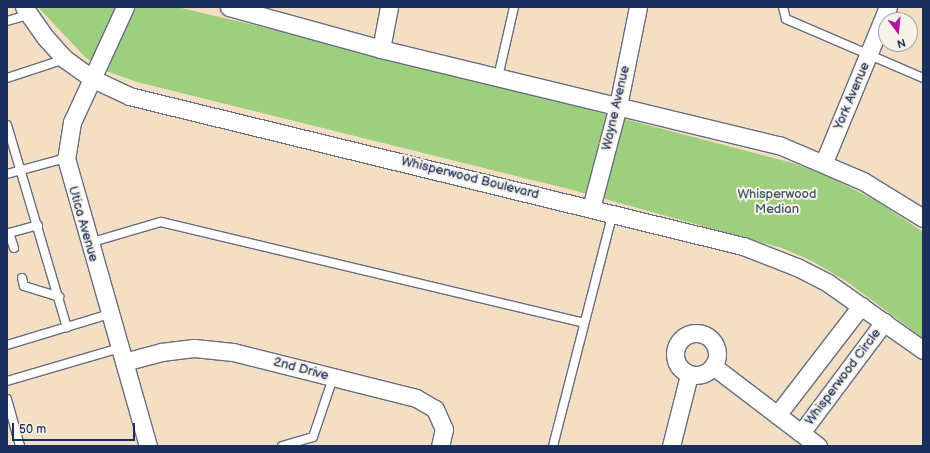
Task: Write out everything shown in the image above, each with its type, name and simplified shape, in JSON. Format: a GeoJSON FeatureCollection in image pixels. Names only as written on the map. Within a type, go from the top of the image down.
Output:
{"type":"FeatureCollection","features":[{"type":"Feature","properties":{"kind":"street","name":"Utica Avenue"},"geometry":{"type":"LineString","coordinates":[[125,7],[72,122],[66,158],[148,446]]}},
{"type":"Feature","properties":{"kind":"street"},"geometry":{"type":"LineString","coordinates":[[229,7],[262,11],[381,49],[779,145],[824,162],[863,181],[923,218]]}},
{"type":"Feature","properties":{"kind":"street"},"geometry":{"type":"LineString","coordinates":[[381,49],[389,7]]}},
{"type":"Feature","properties":{"kind":"street","name":"Wayne Avenue"},"geometry":{"type":"LineString","coordinates":[[591,208],[618,106],[638,7]]}},
{"type":"Feature","properties":{"kind":"street","name":"York Avenue"},"geometry":{"type":"LineString","coordinates":[[824,162],[888,7]]}},
{"type":"Feature","properties":{"kind":"street","name":"Whisperwood Boulevard"},"geometry":{"type":"LineString","coordinates":[[26,11],[65,59],[93,79],[129,96],[743,246],[809,273],[861,306],[923,350]]}},
{"type":"Feature","properties":{"kind":"street"},"geometry":{"type":"LineString","coordinates":[[777,415],[861,306]]}},
{"type":"Feature","properties":{"kind":"street","name":"Whisperwood Circle"},"geometry":{"type":"LineString","coordinates":[[801,433],[884,322]]}},
{"type":"Feature","properties":{"kind":"street"},"geometry":{"type":"LineString","coordinates":[[700,334],[712,341],[717,354],[713,366],[702,374],[689,375],[678,366],[674,353],[680,340],[686,336],[700,334]]}},
{"type":"Feature","properties":{"kind":"street","name":"2nd Drive"},"geometry":{"type":"LineString","coordinates":[[122,355],[194,348],[233,352],[416,398],[435,409],[444,429],[440,446]]}},
{"type":"Feature","properties":{"kind":"street","name":"Whisperwood Circle"},"geometry":{"type":"LineString","coordinates":[[713,366],[818,446]]}},
{"type":"Feature","properties":{"kind":"street"},"geometry":{"type":"LineString","coordinates":[[671,446],[689,375]]}},
{"type":"Feature","properties":{"kind":"lane"},"geometry":{"type":"LineString","coordinates":[[498,77],[514,7]]}},
{"type":"Feature","properties":{"kind":"lane"},"geometry":{"type":"LineString","coordinates":[[783,7],[786,19],[868,56],[923,78]]}},
{"type":"Feature","properties":{"kind":"lane"},"geometry":{"type":"LineString","coordinates":[[7,21],[26,11]]}},
{"type":"Feature","properties":{"kind":"lane"},"geometry":{"type":"LineString","coordinates":[[7,78],[65,59]]}},
{"type":"Feature","properties":{"kind":"lane"},"geometry":{"type":"LineString","coordinates":[[7,125],[22,170],[68,327]]}},
{"type":"Feature","properties":{"kind":"lane"},"geometry":{"type":"LineString","coordinates":[[7,174],[66,158]]}},
{"type":"Feature","properties":{"kind":"lane"},"geometry":{"type":"LineString","coordinates":[[553,446],[612,213]]}},
{"type":"Feature","properties":{"kind":"lane"},"geometry":{"type":"LineString","coordinates":[[89,243],[161,222],[584,323]]}},
{"type":"Feature","properties":{"kind":"lane"},"geometry":{"type":"LineString","coordinates":[[14,248],[9,233],[38,225]]}},
{"type":"Feature","properties":{"kind":"lane"},"geometry":{"type":"LineString","coordinates":[[22,278],[24,286],[59,297]]}},
{"type":"Feature","properties":{"kind":"lane"},"geometry":{"type":"LineString","coordinates":[[7,345],[110,314]]}},
{"type":"Feature","properties":{"kind":"lane"},"geometry":{"type":"LineString","coordinates":[[7,381],[122,355]]}},
{"type":"Feature","properties":{"kind":"lane"},"geometry":{"type":"LineString","coordinates":[[282,446],[313,437],[333,378]]}},
{"type":"Feature","properties":{"kind":"lane"},"geometry":{"type":"LineString","coordinates":[[7,399],[20,446]]}},
{"type":"Feature","properties":{"kind":"green space","name":"Whisperwood Median"},"geometry":{"type":"Polygon","coordinates":[[[38,7],[177,7],[364,51],[793,163],[830,177],[880,203],[923,232],[923,338],[846,281],[812,261],[782,248],[565,188],[137,82],[106,71],[86,58],[38,7]]]}}]}
